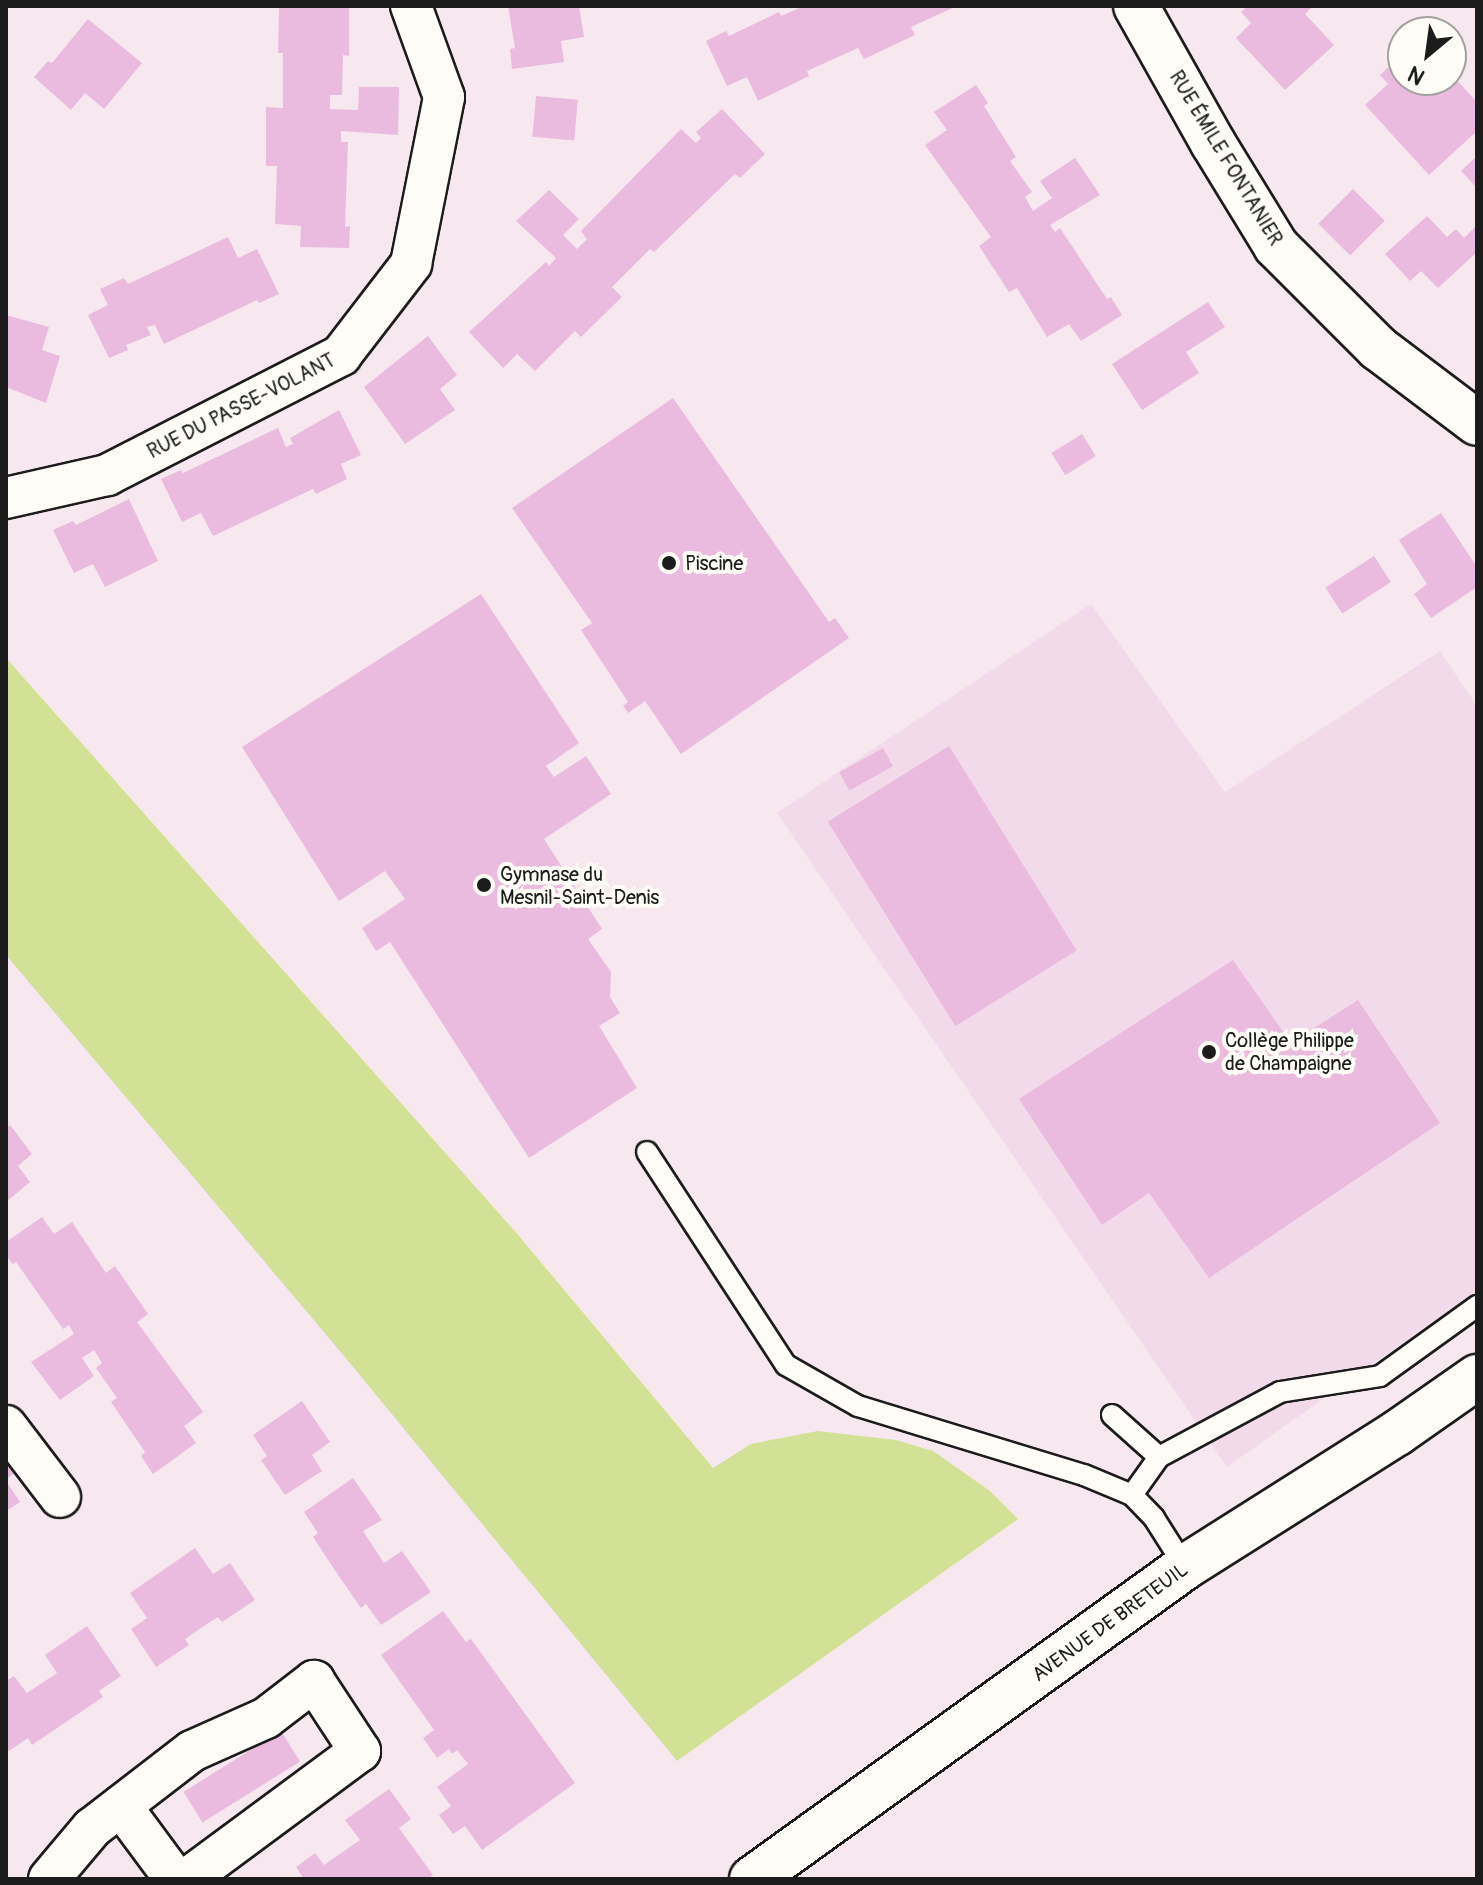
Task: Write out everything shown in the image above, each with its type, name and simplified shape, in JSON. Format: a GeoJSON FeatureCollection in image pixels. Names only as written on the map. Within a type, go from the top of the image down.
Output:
{"type":"FeatureCollection","features":[{"type":"Feature","properties":{"kind":"street","name":"RUE DU PASSE-VOLANT"},"geometry":{"type":"LineString","coordinates":[[6,498],[107,475],[341,355],[411,264],[444,97],[411,6]]}},
{"type":"Feature","properties":{"kind":"street","name":"RUE ÉMILE FONTANIER"},"geometry":{"type":"LineString","coordinates":[[1136,6],[1213,143],[1276,246],[1378,348],[1477,423]]}},
{"type":"Feature","properties":{"kind":"street","name":"AVENUE DE BRETEUIL"},"geometry":{"type":"LineString","coordinates":[[752,1879],[1185,1567],[1397,1433],[1477,1377]]}},
{"type":"Feature","properties":{"kind":"street"},"geometry":{"type":"LineString","coordinates":[[6,1426],[60,1497]]}},
{"type":"Feature","properties":{"kind":"street"},"geometry":{"type":"LineString","coordinates":[[49,1879],[92,1828],[192,1751],[266,1718],[314,1681],[360,1751],[187,1879]]}},
{"type":"Feature","properties":{"kind":"street"},"geometry":{"type":"LineString","coordinates":[[121,1806],[175,1879]]}},
{"type":"Feature","properties":{"kind":"lane"},"geometry":{"type":"LineString","coordinates":[[647,1152],[786,1365],[858,1406],[1084,1475],[1132,1495],[1154,1518],[1185,1567]]}},
{"type":"Feature","properties":{"kind":"lane"},"geometry":{"type":"LineString","coordinates":[[1132,1495],[1159,1457],[1280,1392],[1380,1376],[1477,1306]]}},
{"type":"Feature","properties":{"kind":"lane"},"geometry":{"type":"LineString","coordinates":[[1112,1415],[1159,1457]]}},
{"type":"Feature","properties":{"kind":"shaded area","name":"Collège Philippe de Champaigne"},"geometry":{"type":"Polygon","coordinates":[[[1091,604],[1225,792],[1440,651],[1477,706],[1477,1290],[1227,1467],[777,813],[1091,604]]]}},
{"type":"Feature","properties":{"kind":"green space"},"geometry":{"type":"Polygon","coordinates":[[[6,658],[519,1236],[713,1468],[751,1444],[818,1431],[896,1440],[933,1451],[990,1491],[1018,1519],[677,1761],[344,1356],[6,955],[6,658]]]}},
{"type":"Feature","properties":{"kind":"building"},"geometry":{"type":"Polygon","coordinates":[[[279,6],[349,6],[349,56],[343,55],[342,95],[330,95],[330,109],[358,110],[359,87],[399,87],[398,135],[341,131],[341,142],[348,142],[345,227],[350,226],[349,248],[300,247],[301,226],[275,224],[277,166],[266,166],[266,107],[283,108],[283,53],[278,53],[279,6]]]}},
{"type":"Feature","properties":{"kind":"building"},"geometry":{"type":"Polygon","coordinates":[[[508,6],[579,6],[584,37],[561,41],[564,62],[512,69],[510,49],[515,48],[508,6]]]}},
{"type":"Feature","properties":{"kind":"building"},"geometry":{"type":"Polygon","coordinates":[[[804,6],[957,6],[911,27],[915,35],[864,59],[858,48],[807,71],[809,76],[758,101],[747,77],[727,86],[706,41],[726,31],[729,36],[779,12],[781,16],[804,6]]]}},
{"type":"Feature","properties":{"kind":"building"},"geometry":{"type":"Polygon","coordinates":[[[1248,6],[1313,6],[1305,14],[1334,45],[1285,90],[1236,38],[1251,23],[1241,12],[1248,6]]]}},
{"type":"Feature","properties":{"kind":"building"},"geometry":{"type":"Polygon","coordinates":[[[88,19],[142,63],[104,109],[85,93],[71,110],[34,77],[48,61],[52,63],[88,19]]]}},
{"type":"Feature","properties":{"kind":"building"},"geometry":{"type":"Polygon","coordinates":[[[1387,68],[1387,83],[1380,75],[1387,68]]]}},
{"type":"Feature","properties":{"kind":"building"},"geometry":{"type":"Polygon","coordinates":[[[976,85],[988,103],[984,106],[1016,157],[1010,161],[1032,192],[1025,197],[1033,211],[1052,198],[1040,181],[1075,158],[1100,195],[1050,225],[1055,232],[1060,228],[1107,299],[1111,297],[1122,315],[1081,341],[1069,324],[1047,337],[1017,288],[1009,292],[979,246],[991,237],[925,145],[947,130],[934,112],[976,85]]]}},
{"type":"Feature","properties":{"kind":"building"},"geometry":{"type":"Polygon","coordinates":[[[1387,85],[1387,96],[1467,96],[1467,91],[1477,102],[1477,131],[1429,175],[1365,105],[1387,85]]]}},
{"type":"Feature","properties":{"kind":"building"},"geometry":{"type":"Polygon","coordinates":[[[536,96],[578,100],[574,141],[532,137],[536,96]]]}},
{"type":"Feature","properties":{"kind":"building"},"geometry":{"type":"Polygon","coordinates":[[[722,109],[765,154],[740,178],[735,174],[654,252],[650,249],[612,287],[622,297],[581,337],[575,331],[535,371],[517,354],[503,368],[469,332],[546,262],[549,266],[556,258],[516,221],[549,190],[579,219],[563,235],[577,249],[587,239],[581,231],[681,129],[696,143],[701,138],[696,132],[722,109]]]}},
{"type":"Feature","properties":{"kind":"building"},"geometry":{"type":"Polygon","coordinates":[[[1477,156],[1477,188],[1461,171],[1477,156]]]}},
{"type":"Feature","properties":{"kind":"building"},"geometry":{"type":"Polygon","coordinates":[[[1353,189],[1385,221],[1350,255],[1318,224],[1353,189]]]}},
{"type":"Feature","properties":{"kind":"building"},"geometry":{"type":"Polygon","coordinates":[[[1427,216],[1447,237],[1456,229],[1464,238],[1477,225],[1477,252],[1438,288],[1421,271],[1410,281],[1385,254],[1427,216]]]}},
{"type":"Feature","properties":{"kind":"building"},"geometry":{"type":"Polygon","coordinates":[[[228,237],[238,258],[257,249],[279,294],[259,303],[257,300],[164,344],[155,325],[147,327],[151,335],[126,345],[128,350],[109,358],[88,315],[108,305],[100,289],[124,278],[128,284],[228,237]]]}},
{"type":"Feature","properties":{"kind":"building"},"geometry":{"type":"Polygon","coordinates":[[[1208,302],[1225,327],[1186,352],[1199,373],[1142,410],[1112,364],[1208,302]]]}},
{"type":"Feature","properties":{"kind":"building"},"geometry":{"type":"Polygon","coordinates":[[[6,315],[49,327],[42,350],[60,356],[46,403],[6,387],[6,315]]]}},
{"type":"Feature","properties":{"kind":"building"},"geometry":{"type":"Polygon","coordinates":[[[428,336],[457,375],[440,389],[455,410],[405,444],[364,387],[428,336]]]}},
{"type":"Feature","properties":{"kind":"building","name":"Piscine"},"geometry":{"type":"Polygon","coordinates":[[[673,398],[829,622],[835,618],[849,638],[681,754],[645,701],[628,713],[623,706],[628,702],[581,630],[592,623],[512,508],[673,398]]]}},
{"type":"Feature","properties":{"kind":"building"},"geometry":{"type":"Polygon","coordinates":[[[339,410],[361,455],[341,464],[347,479],[316,494],[313,489],[213,536],[201,513],[182,522],[161,479],[181,470],[183,473],[278,428],[286,447],[293,444],[290,438],[339,410]]]}},
{"type":"Feature","properties":{"kind":"building"},"geometry":{"type":"Polygon","coordinates":[[[1082,434],[1096,456],[1065,475],[1051,453],[1082,434]]]}},
{"type":"Feature","properties":{"kind":"building"},"geometry":{"type":"Polygon","coordinates":[[[129,499],[158,561],[105,587],[93,564],[74,573],[53,530],[73,521],[76,525],[129,499]]]}},
{"type":"Feature","properties":{"kind":"building"},"geometry":{"type":"Polygon","coordinates":[[[1441,513],[1477,567],[1477,587],[1431,618],[1414,594],[1427,584],[1399,540],[1441,513]]]}},
{"type":"Feature","properties":{"kind":"building"},"geometry":{"type":"Polygon","coordinates":[[[1374,556],[1391,582],[1342,614],[1325,588],[1374,556]]]}},
{"type":"Feature","properties":{"kind":"building","name":"Gymnase du Mesnil-Saint-Denis"},"geometry":{"type":"Polygon","coordinates":[[[481,594],[579,743],[546,766],[554,777],[586,756],[611,794],[544,839],[602,929],[588,939],[611,972],[610,997],[620,1013],[599,1026],[637,1088],[529,1158],[390,942],[376,951],[362,928],[405,899],[385,871],[339,901],[242,747],[481,594]]]}},
{"type":"Feature","properties":{"kind":"building"},"geometry":{"type":"Polygon","coordinates":[[[949,746],[1077,950],[955,1026],[828,822],[949,746]]]}},
{"type":"Feature","properties":{"kind":"building"},"geometry":{"type":"Polygon","coordinates":[[[883,748],[893,766],[849,791],[839,772],[883,748]]]}},
{"type":"Feature","properties":{"kind":"building"},"geometry":{"type":"Polygon","coordinates":[[[1233,960],[1291,1043],[1358,1000],[1440,1123],[1209,1278],[1149,1193],[1102,1225],[1019,1099],[1233,960]]]}},
{"type":"Feature","properties":{"kind":"building"},"geometry":{"type":"Polygon","coordinates":[[[10,1125],[32,1154],[18,1166],[30,1182],[6,1202],[6,1128],[10,1125]]]}},
{"type":"Feature","properties":{"kind":"building"},"geometry":{"type":"Polygon","coordinates":[[[42,1217],[54,1234],[72,1222],[106,1273],[115,1266],[148,1314],[137,1322],[203,1412],[184,1426],[196,1443],[153,1474],[141,1456],[145,1452],[111,1402],[117,1398],[96,1368],[102,1363],[94,1350],[82,1358],[94,1376],[60,1400],[31,1362],[74,1334],[69,1325],[63,1329],[16,1262],[12,1264],[6,1255],[6,1242],[42,1217]]]}},
{"type":"Feature","properties":{"kind":"building"},"geometry":{"type":"Polygon","coordinates":[[[302,1401],[330,1442],[312,1455],[322,1471],[285,1495],[261,1460],[267,1456],[253,1435],[302,1401]]]}},
{"type":"Feature","properties":{"kind":"building"},"geometry":{"type":"Polygon","coordinates":[[[6,1444],[22,1468],[6,1479],[6,1444]]]}},
{"type":"Feature","properties":{"kind":"building"},"geometry":{"type":"Polygon","coordinates":[[[353,1478],[382,1520],[363,1531],[384,1563],[402,1551],[431,1592],[381,1625],[366,1604],[361,1608],[336,1572],[313,1537],[318,1533],[304,1512],[353,1478]]]}},
{"type":"Feature","properties":{"kind":"building"},"geometry":{"type":"Polygon","coordinates":[[[6,1481],[20,1502],[6,1511],[6,1481]]]}},
{"type":"Feature","properties":{"kind":"building"},"geometry":{"type":"Polygon","coordinates":[[[195,1548],[213,1574],[230,1563],[255,1600],[222,1622],[218,1617],[201,1628],[185,1639],[189,1645],[156,1667],[131,1629],[147,1618],[130,1593],[195,1548]]]}},
{"type":"Feature","properties":{"kind":"building"},"geometry":{"type":"Polygon","coordinates":[[[443,1611],[466,1642],[471,1639],[575,1783],[482,1850],[465,1826],[453,1834],[439,1815],[451,1806],[437,1787],[468,1764],[457,1750],[452,1754],[449,1749],[437,1758],[423,1738],[434,1730],[381,1655],[443,1611]]]}},
{"type":"Feature","properties":{"kind":"building"},"geometry":{"type":"Polygon","coordinates":[[[87,1626],[121,1676],[99,1691],[103,1697],[32,1745],[28,1738],[6,1753],[6,1681],[14,1676],[27,1693],[57,1673],[45,1655],[87,1626]]]}},
{"type":"Feature","properties":{"kind":"building"},"geometry":{"type":"Polygon","coordinates":[[[281,1731],[300,1762],[203,1822],[183,1792],[281,1731]]]}},
{"type":"Feature","properties":{"kind":"building"},"geometry":{"type":"Polygon","coordinates":[[[389,1789],[411,1819],[399,1828],[433,1875],[428,1879],[304,1879],[296,1867],[315,1853],[324,1865],[360,1840],[345,1820],[389,1789]]]}},
{"type":"Feature","properties":{"kind":"place","name":"Piscine"},"geometry":{"type":"Point","coordinates":[669,563]}},
{"type":"Feature","properties":{"kind":"place","name":"Gymnase du Mesnil-Saint-Denis"},"geometry":{"type":"Point","coordinates":[484,885]}},
{"type":"Feature","properties":{"kind":"place","name":"Collège Philippe de Champaigne"},"geometry":{"type":"Point","coordinates":[1209,1052]}}]}
